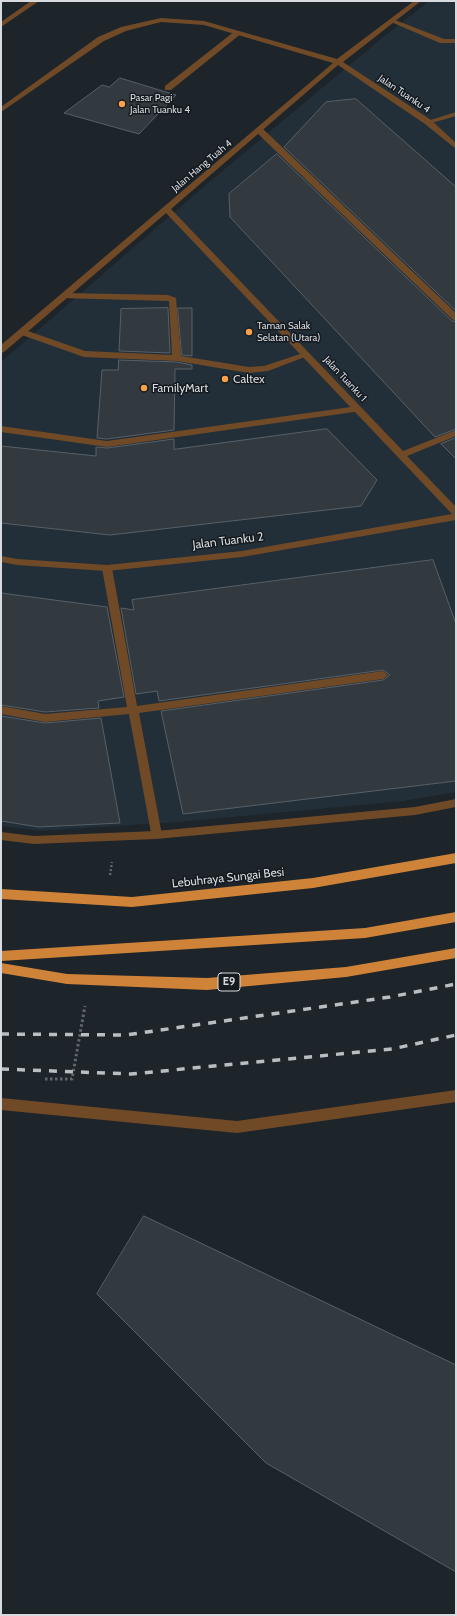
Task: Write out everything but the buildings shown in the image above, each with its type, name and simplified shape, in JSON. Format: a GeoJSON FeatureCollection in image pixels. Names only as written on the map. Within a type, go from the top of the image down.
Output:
{"type":"FeatureCollection","features":[{"type":"Feature","properties":{"kind":"highway","name":"Lebuhraya Sungai Besi"},"geometry":{"type":"LineString","coordinates":[[1,894],[132,902],[313,883],[456,858]]}},
{"type":"Feature","properties":{"kind":"highway"},"geometry":{"type":"LineString","coordinates":[[1,956],[365,933],[456,917]]}},
{"type":"Feature","properties":{"kind":"highway","name":"E9"},"geometry":{"type":"LineString","coordinates":[[1,968],[67,979],[207,984],[346,972],[456,953]]}},
{"type":"Feature","properties":{"kind":"street"},"geometry":{"type":"LineString","coordinates":[[1,25],[36,1]]}},
{"type":"Feature","properties":{"kind":"street","name":"Jalan Hang Tuah 4"},"geometry":{"type":"LineString","coordinates":[[1,350],[338,62],[418,1]]}},
{"type":"Feature","properties":{"kind":"street","name":"Jalan Tuanku 4"},"geometry":{"type":"LineString","coordinates":[[1,110],[101,39],[124,29],[161,20],[204,23],[338,62],[428,122],[456,147]]}},
{"type":"Feature","properties":{"kind":"street"},"geometry":{"type":"LineString","coordinates":[[393,21],[443,41],[456,41]]}},
{"type":"Feature","properties":{"kind":"street"},"geometry":{"type":"LineString","coordinates":[[168,88],[238,32]]}},
{"type":"Feature","properties":{"kind":"street"},"geometry":{"type":"LineString","coordinates":[[428,122],[456,114]]}},
{"type":"Feature","properties":{"kind":"street"},"geometry":{"type":"LineString","coordinates":[[259,130],[456,318]]}},
{"type":"Feature","properties":{"kind":"street","name":"Jalan Tuanku 1"},"geometry":{"type":"LineString","coordinates":[[167,209],[456,513]]}},
{"type":"Feature","properties":{"kind":"street"},"geometry":{"type":"LineString","coordinates":[[64,296],[168,298],[173,300],[177,358]]}},
{"type":"Feature","properties":{"kind":"street"},"geometry":{"type":"LineString","coordinates":[[22,332],[84,354],[177,358],[249,370],[265,370],[306,355]]}},
{"type":"Feature","properties":{"kind":"street"},"geometry":{"type":"LineString","coordinates":[[1,429],[107,444],[358,410]]}},
{"type":"Feature","properties":{"kind":"street"},"geometry":{"type":"LineString","coordinates":[[402,455],[456,433]]}},
{"type":"Feature","properties":{"kind":"street","name":"Jalan Tuanku 2"},"geometry":{"type":"LineString","coordinates":[[1,559],[17,562],[107,568],[242,554],[456,517]]}},
{"type":"Feature","properties":{"kind":"street"},"geometry":{"type":"LineString","coordinates":[[107,568],[156,835]]}},
{"type":"Feature","properties":{"kind":"street"},"geometry":{"type":"LineString","coordinates":[[1,710],[46,718],[134,710],[383,675]]}},
{"type":"Feature","properties":{"kind":"street"},"geometry":{"type":"LineString","coordinates":[[1,836],[34,840],[156,835],[415,811],[456,803]]}},
{"type":"Feature","properties":{"kind":"street"},"geometry":{"type":"LineString","coordinates":[[1,1104],[237,1127],[456,1096]]}},
{"type":"Feature","properties":{"kind":"shaded area"},"geometry":{"type":"Polygon","coordinates":[[[429,1],[456,1],[456,792],[403,801],[179,822],[39,831],[1,826],[1,362],[215,177],[382,38],[429,1]]]}},
{"type":"Feature","properties":{"kind":"railway"},"geometry":{"type":"LineString","coordinates":[[1,1034],[126,1035],[390,997],[456,984]]}},
{"type":"Feature","properties":{"kind":"railway"},"geometry":{"type":"LineString","coordinates":[[1,1069],[131,1074],[392,1049],[456,1035]]}},
{"type":"Feature","properties":{"kind":"place","name":"Pasar Pagi Jalan Tuanku 4"},"geometry":{"type":"Point","coordinates":[122,104]}},
{"type":"Feature","properties":{"kind":"place","name":"Taman Salak Selatan (Utara)"},"geometry":{"type":"Point","coordinates":[249,332]}},
{"type":"Feature","properties":{"kind":"place","name":"Caltex"},"geometry":{"type":"Point","coordinates":[225,379]}},
{"type":"Feature","properties":{"kind":"place","name":"FamilyMart"},"geometry":{"type":"Point","coordinates":[144,388]}}]}
